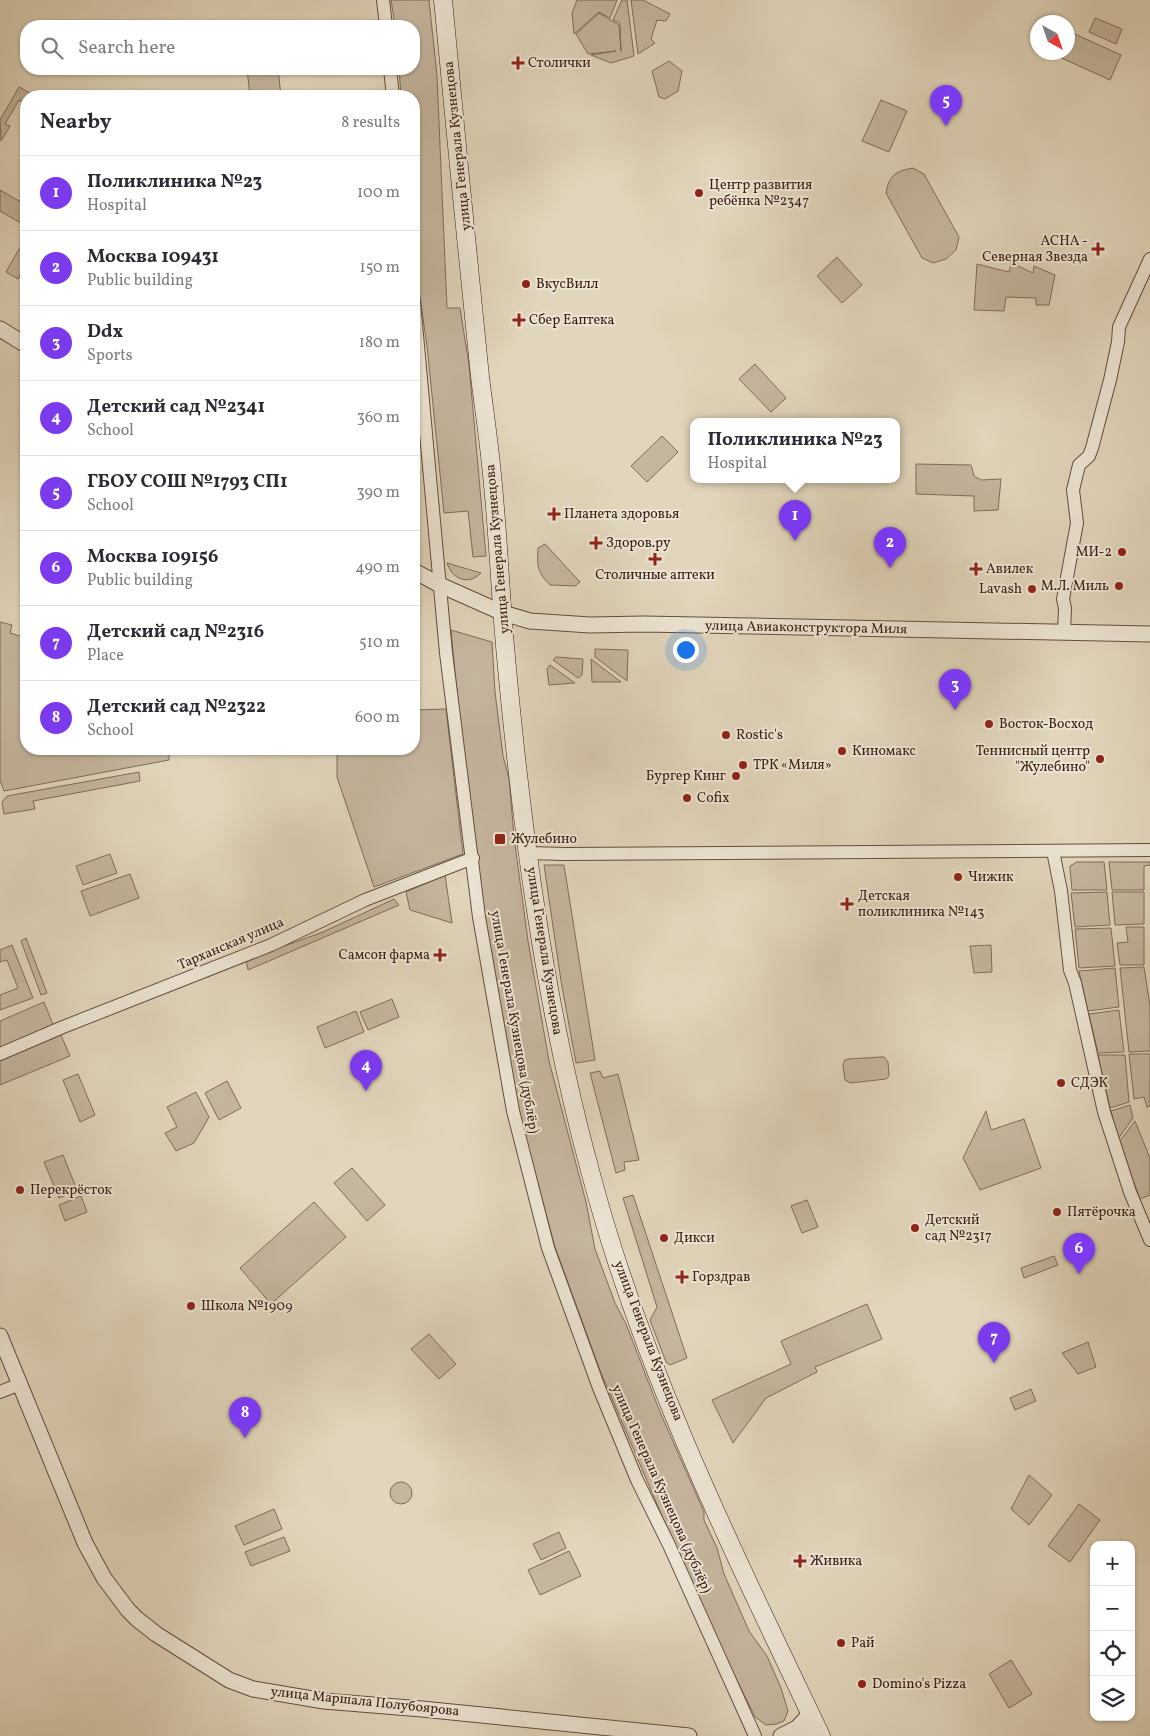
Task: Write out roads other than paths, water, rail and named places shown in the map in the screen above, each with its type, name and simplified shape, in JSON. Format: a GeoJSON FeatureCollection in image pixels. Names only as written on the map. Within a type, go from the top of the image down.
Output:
{"type":"FeatureCollection","features":[{"type":"Feature","properties":{"kind":"main road","name":"улица Генерала Кузнецова"},"geometry":{"type":"LineString","coordinates":[[443,0],[481,380],[493,477],[503,613],[528,853],[552,1007],[565,1073],[593,1184],[615,1254],[653,1360],[700,1475],[820,1734]]}},
{"type":"Feature","properties":{"kind":"street"},"geometry":{"type":"LineString","coordinates":[[383,0],[385,20]]}},
{"type":"Feature","properties":{"kind":"street"},"geometry":{"type":"LineString","coordinates":[[391,75],[392,90]]}},
{"type":"Feature","properties":{"kind":"street"},"geometry":{"type":"LineString","coordinates":[[1064,633],[1065,608],[1063,600],[1078,523],[1072,490],[1079,465],[1088,456],[1092,448],[1110,380],[1118,342],[1119,327],[1150,260]]}},
{"type":"Feature","properties":{"kind":"street"},"geometry":{"type":"LineString","coordinates":[[0,329],[20,341]]}},
{"type":"Feature","properties":{"kind":"street","name":"улица Генерала Кузнецова (дублёр)"},"geometry":{"type":"LineString","coordinates":[[420,367],[446,653],[478,917],[509,1094],[529,1178],[555,1272],[607,1408],[637,1480],[669,1545],[754,1736]]}},
{"type":"Feature","properties":{"kind":"street","name":"улица Авиаконструктора Миля"},"geometry":{"type":"LineString","coordinates":[[420,574],[503,613],[530,621],[590,626],[644,624],[1150,634]]}},
{"type":"Feature","properties":{"kind":"street"},"geometry":{"type":"LineString","coordinates":[[528,853],[1150,850]]}},
{"type":"Feature","properties":{"kind":"street"},"geometry":{"type":"LineString","coordinates":[[1053,851],[1070,970],[1075,983],[1104,1112],[1130,1192],[1150,1240]]}},
{"type":"Feature","properties":{"kind":"street","name":"Тарханская улица"},"geometry":{"type":"LineString","coordinates":[[0,1054],[63,1027],[262,949],[365,900],[472,858]]}},
{"type":"Feature","properties":{"kind":"street","name":"улица Маршала Полубоярова"},"geometry":{"type":"LineString","coordinates":[[0,1336],[85,1543],[94,1562],[115,1594],[137,1619],[156,1634],[229,1680],[253,1689],[324,1701],[689,1736]]}},
{"type":"Feature","properties":{"kind":"street"},"geometry":{"type":"LineString","coordinates":[[0,1392],[20,1384]]}},
{"type":"Feature","properties":{"kind":"street"},"geometry":{"type":"LineString","coordinates":[[782,1736],[797,1728],[810,1714]]}},
{"type":"Feature","properties":{"kind":"street"},"geometry":{"type":"LineString","coordinates":[[800,1736],[820,1734]]}},
{"type":"Feature","properties":{"kind":"place","name":"Столички"},"geometry":{"type":"Point","coordinates":[518,63]}},
{"type":"Feature","properties":{"kind":"place","name":"ГБОУ СОШ №1793 СП1"},"geometry":{"type":"Point","coordinates":[946,126]}},
{"type":"Feature","properties":{"kind":"place","name":"Центр развития ребёнка №2347"},"geometry":{"type":"Point","coordinates":[699,193]}},
{"type":"Feature","properties":{"kind":"place","name":"АСНА - Северная Звезда"},"geometry":{"type":"Point","coordinates":[1098,249]}},
{"type":"Feature","properties":{"kind":"place","name":"ВкусВилл"},"geometry":{"type":"Point","coordinates":[526,284]}},
{"type":"Feature","properties":{"kind":"place","name":"Сбер Еаптека"},"geometry":{"type":"Point","coordinates":[519,320]}},
{"type":"Feature","properties":{"kind":"place","name":"Планета здоровья"},"geometry":{"type":"Point","coordinates":[554,514]}},
{"type":"Feature","properties":{"kind":"place","name":"Поликлиника №23"},"geometry":{"type":"Point","coordinates":[795,541]}},
{"type":"Feature","properties":{"kind":"place","name":"Здоров.ру"},"geometry":{"type":"Point","coordinates":[596,543]}},
{"type":"Feature","properties":{"kind":"place","name":"МИ-2"},"geometry":{"type":"Point","coordinates":[1122,552]}},
{"type":"Feature","properties":{"kind":"place","name":"Столичные аптеки"},"geometry":{"type":"Point","coordinates":[655,559]}},
{"type":"Feature","properties":{"kind":"place","name":"Москва 109431"},"geometry":{"type":"Point","coordinates":[890,568]}},
{"type":"Feature","properties":{"kind":"place","name":"Авилек"},"geometry":{"type":"Point","coordinates":[976,569]}},
{"type":"Feature","properties":{"kind":"place","name":"М.Л. Миль"},"geometry":{"type":"Point","coordinates":[1119,586]}},
{"type":"Feature","properties":{"kind":"place","name":"Lavash"},"geometry":{"type":"Point","coordinates":[1032,589]}},
{"type":"Feature","properties":{"kind":"place","name":"Ddx"},"geometry":{"type":"Point","coordinates":[955,710]}},
{"type":"Feature","properties":{"kind":"place","name":"Восток-Восход"},"geometry":{"type":"Point","coordinates":[989,724]}},
{"type":"Feature","properties":{"kind":"place","name":"Rostic's"},"geometry":{"type":"Point","coordinates":[726,735]}},
{"type":"Feature","properties":{"kind":"place","name":"Киномакс"},"geometry":{"type":"Point","coordinates":[842,751]}},
{"type":"Feature","properties":{"kind":"place","name":"Теннисный центр \"Жулебино\""},"geometry":{"type":"Point","coordinates":[1100,759]}},
{"type":"Feature","properties":{"kind":"place","name":"ТРК «Миля»"},"geometry":{"type":"Point","coordinates":[743,765]}},
{"type":"Feature","properties":{"kind":"place","name":"Бургер Кинг"},"geometry":{"type":"Point","coordinates":[736,776]}},
{"type":"Feature","properties":{"kind":"place","name":"Cofix"},"geometry":{"type":"Point","coordinates":[687,798]}},
{"type":"Feature","properties":{"kind":"place","name":"Жулебино"},"geometry":{"type":"Point","coordinates":[500,839]}},
{"type":"Feature","properties":{"kind":"place","name":"Чижик"},"geometry":{"type":"Point","coordinates":[958,877]}},
{"type":"Feature","properties":{"kind":"place","name":"Детская поликлиника №143"},"geometry":{"type":"Point","coordinates":[847,904]}},
{"type":"Feature","properties":{"kind":"place","name":"Самсон фарма"},"geometry":{"type":"Point","coordinates":[440,955]}},
{"type":"Feature","properties":{"kind":"place","name":"СДЭК"},"geometry":{"type":"Point","coordinates":[1061,1083]}},
{"type":"Feature","properties":{"kind":"place","name":"Детский сад №2341"},"geometry":{"type":"Point","coordinates":[366,1091]}},
{"type":"Feature","properties":{"kind":"place","name":"Перекрёсток"},"geometry":{"type":"Point","coordinates":[20,1190]}},
{"type":"Feature","properties":{"kind":"place","name":"Пятёрочка"},"geometry":{"type":"Point","coordinates":[1057,1212]}},
{"type":"Feature","properties":{"kind":"place","name":"Детский сад №2317"},"geometry":{"type":"Point","coordinates":[915,1228]}},
{"type":"Feature","properties":{"kind":"place","name":"Дикси"},"geometry":{"type":"Point","coordinates":[664,1238]}},
{"type":"Feature","properties":{"kind":"place","name":"Москва 109156"},"geometry":{"type":"Point","coordinates":[1079,1274]}},
{"type":"Feature","properties":{"kind":"place","name":"Горздрав"},"geometry":{"type":"Point","coordinates":[682,1277]}},
{"type":"Feature","properties":{"kind":"place","name":"Школа №1909"},"geometry":{"type":"Point","coordinates":[191,1306]}},
{"type":"Feature","properties":{"kind":"place","name":"Детский сад №2316"},"geometry":{"type":"Point","coordinates":[994,1363]}},
{"type":"Feature","properties":{"kind":"place","name":"Детский сад №2322"},"geometry":{"type":"Point","coordinates":[245,1438]}},
{"type":"Feature","properties":{"kind":"place","name":"Живика"},"geometry":{"type":"Point","coordinates":[800,1561]}},
{"type":"Feature","properties":{"kind":"place","name":"Рай"},"geometry":{"type":"Point","coordinates":[841,1643]}},
{"type":"Feature","properties":{"kind":"place","name":"Domino's Pizza"},"geometry":{"type":"Point","coordinates":[862,1684]}}]}
